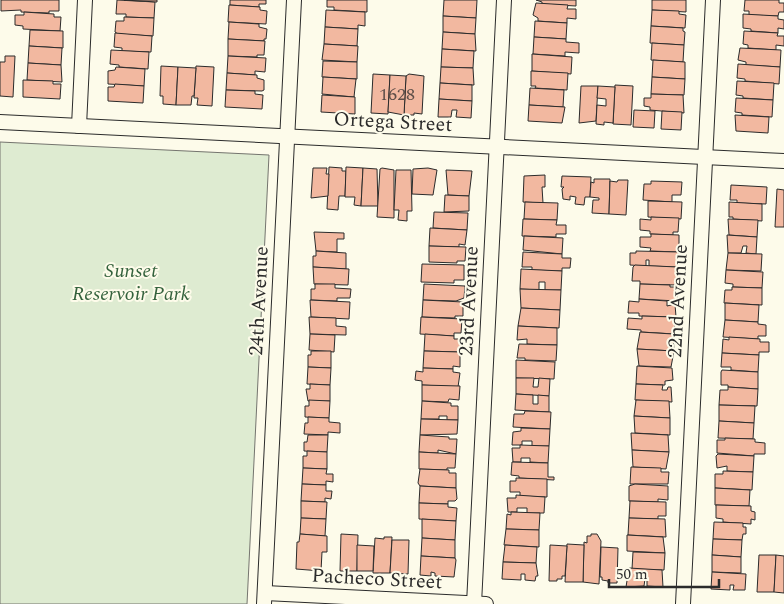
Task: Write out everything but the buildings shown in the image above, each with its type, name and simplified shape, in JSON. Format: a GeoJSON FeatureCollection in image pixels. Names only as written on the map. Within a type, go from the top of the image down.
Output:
{"type":"FeatureCollection","features":[{"type":"Feature","properties":{"kind":"street"},"geometry":{"type":"LineString","coordinates":[[79,126],[85,0]]}},
{"type":"Feature","properties":{"kind":"street","name":"24th Avenue"},"geometry":{"type":"LineString","coordinates":[[264,598],[294,0]]}},
{"type":"Feature","properties":{"kind":"street","name":"23rd Avenue"},"geometry":{"type":"LineString","coordinates":[[474,604],[504,0]]}},
{"type":"Feature","properties":{"kind":"street","name":"22nd Avenue"},"geometry":{"type":"LineString","coordinates":[[683,604],[713,0]]}},
{"type":"Feature","properties":{"kind":"street","name":"Ortega Street"},"geometry":{"type":"LineString","coordinates":[[0,122],[784,161]]}},
{"type":"Feature","properties":{"kind":"street","name":"Pacheco Street"},"geometry":{"type":"LineString","coordinates":[[264,598],[486,604]]}},
{"type":"Feature","properties":{"kind":"green space","name":"Sunset Reservoir Park"},"geometry":{"type":"Polygon","coordinates":[[[0,142],[269,155],[247,604],[0,604],[0,142]]]}}]}
